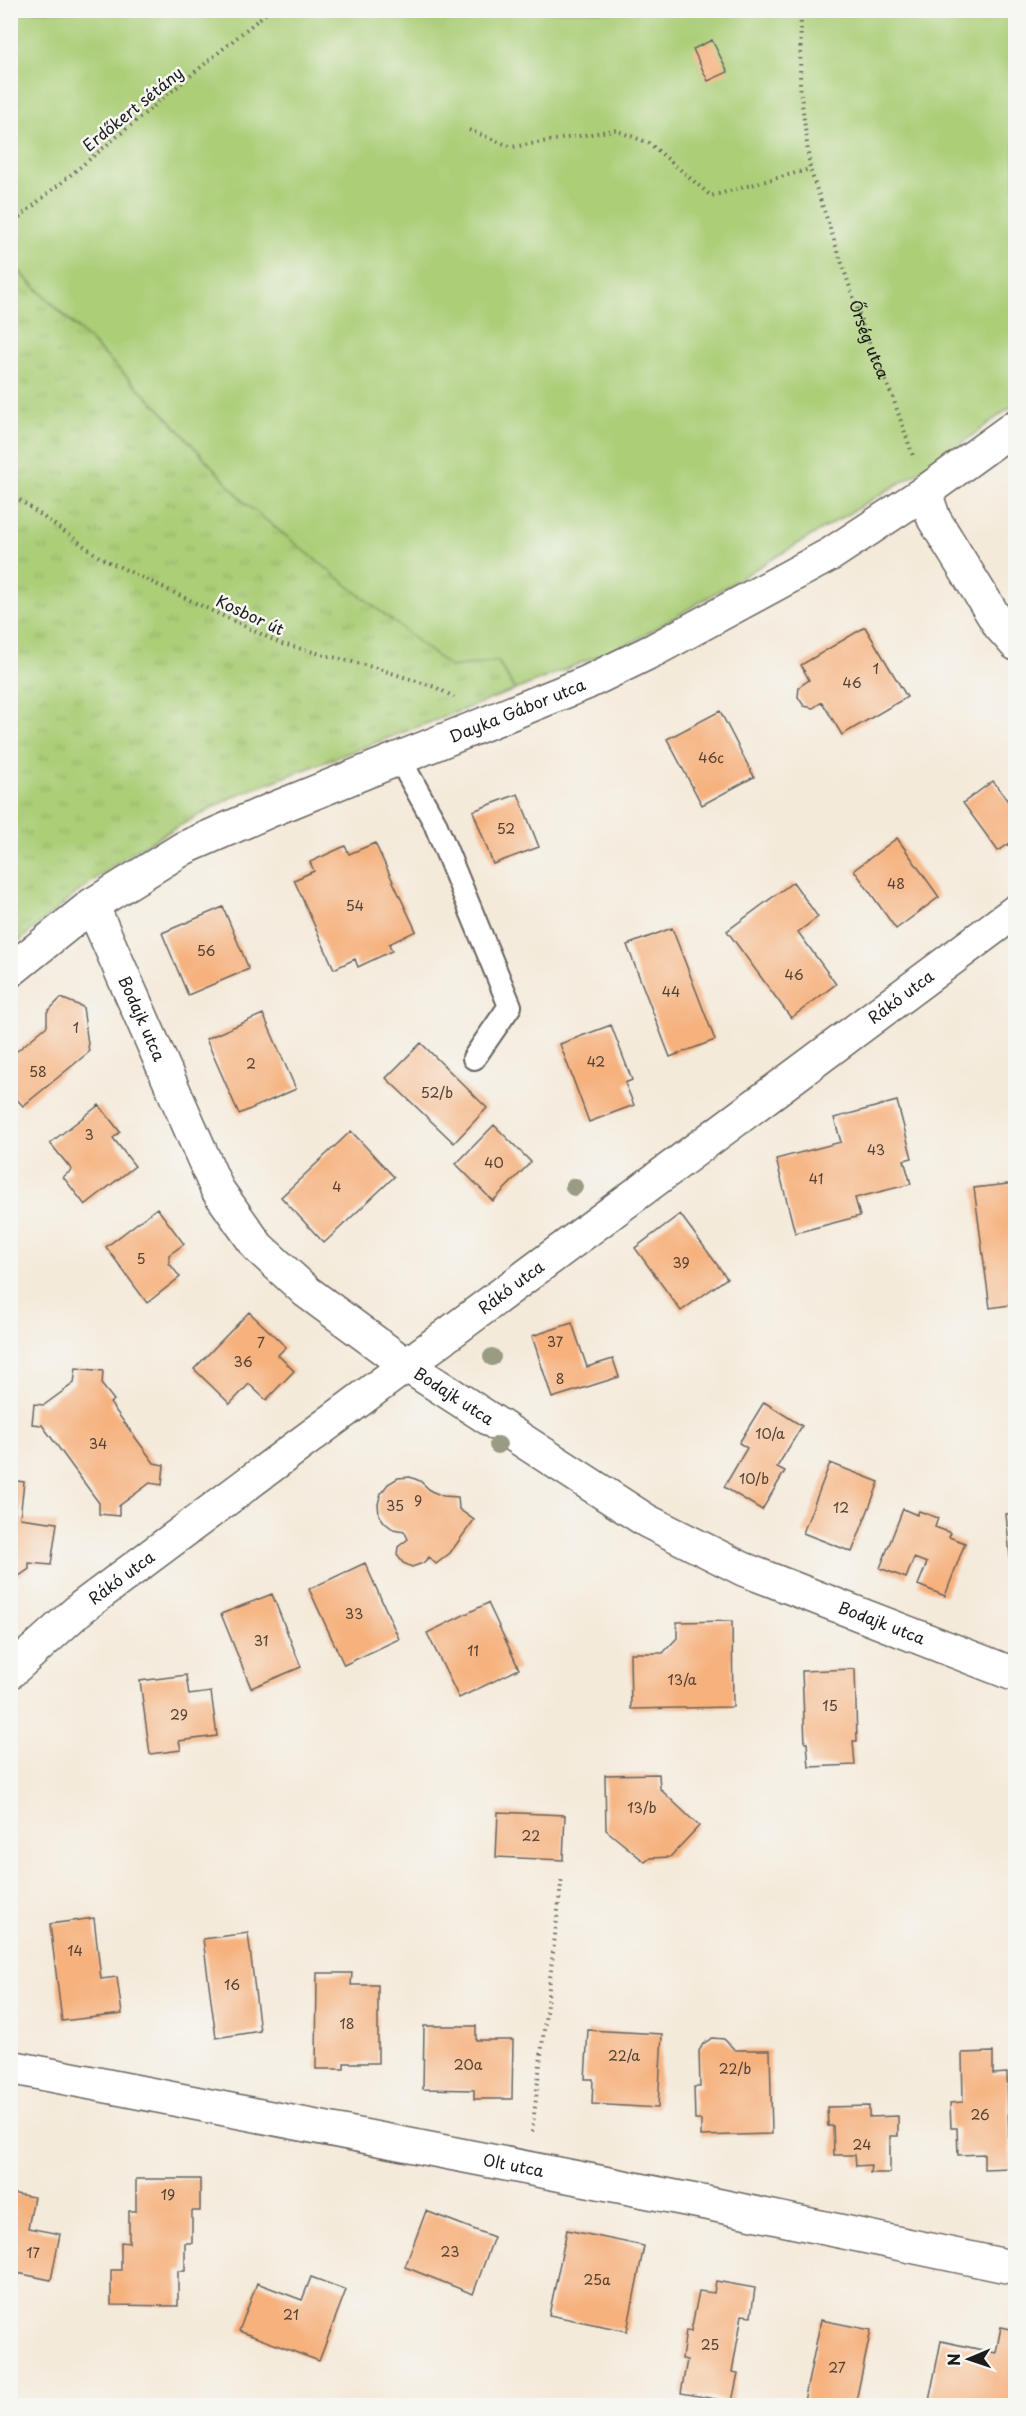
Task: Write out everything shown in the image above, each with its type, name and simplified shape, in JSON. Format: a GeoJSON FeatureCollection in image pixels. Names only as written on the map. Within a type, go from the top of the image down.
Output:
{"type":"FeatureCollection","features":[{"type":"Feature","properties":{"kind":"street","name":"Dayka Gábor utca"},"geometry":{"type":"LineString","coordinates":[[10,971],[92,905],[184,848],[271,810],[586,683],[665,644],[831,554],[925,492],[1016,426]]}},
{"type":"Feature","properties":{"kind":"street"},"geometry":{"type":"LineString","coordinates":[[925,492],[934,519],[1000,626],[1016,644]]}},
{"type":"Feature","properties":{"kind":"street","name":"Bodajk utca"},"geometry":{"type":"LineString","coordinates":[[92,905],[217,1189],[258,1247],[307,1292],[406,1365],[647,1521],[743,1569],[1016,1675]]}},
{"type":"Feature","properties":{"kind":"street","name":"Rákó utca"},"geometry":{"type":"LineString","coordinates":[[10,1672],[82,1607],[1016,911]]}},
{"type":"Feature","properties":{"kind":"street","name":"Olt utca"},"geometry":{"type":"LineString","coordinates":[[10,2067],[706,2203],[1016,2268]]}},
{"type":"Feature","properties":{"kind":"lane"},"geometry":{"type":"LineString","coordinates":[[399,759],[434,821],[510,1006],[474,1058]]}},
{"type":"Feature","properties":{"kind":"path","name":"Erdőkert sétány"},"geometry":{"type":"LineString","coordinates":[[10,225],[270,10]]}},
{"type":"Feature","properties":{"kind":"path","name":"Őrség utca"},"geometry":{"type":"LineString","coordinates":[[801,10],[800,86],[810,169],[866,335],[893,398],[925,492]]}},
{"type":"Feature","properties":{"kind":"path"},"geometry":{"type":"LineString","coordinates":[[469,130],[512,147],[615,130],[649,143],[711,196],[810,169]]}},
{"type":"Feature","properties":{"kind":"path","name":"Kosbor út"},"geometry":{"type":"LineString","coordinates":[[10,493],[101,558],[282,644],[376,668],[435,687],[497,719]]}},
{"type":"Feature","properties":{"kind":"path"},"geometry":{"type":"LineString","coordinates":[[528,2169],[562,1876]]}},
{"type":"Feature","properties":{"kind":"green space"},"geometry":{"type":"Polygon","coordinates":[[[10,11],[1015,11],[1015,404],[940,459],[635,641],[515,690],[498,661],[450,667],[246,504],[162,411],[11,263],[10,11]]]}},
{"type":"Feature","properties":{"kind":"green space"},"geometry":{"type":"Polygon","coordinates":[[[10,263],[162,411],[246,504],[498,661],[515,690],[232,797],[134,851],[83,888],[11,948],[10,263]]]}},
{"type":"Feature","properties":{"kind":"building"},"geometry":{"type":"Polygon","coordinates":[[[712,40],[728,72],[708,81],[693,49],[712,40]]]}},
{"type":"Feature","properties":{"kind":"building"},"geometry":{"type":"Polygon","coordinates":[[[865,627],[907,697],[842,735],[822,702],[813,708],[804,706],[798,697],[799,687],[809,680],[801,665],[865,627]]]}},
{"type":"Feature","properties":{"kind":"building"},"geometry":{"type":"Polygon","coordinates":[[[720,711],[754,777],[702,805],[667,739],[720,711]]]}},
{"type":"Feature","properties":{"kind":"building"},"geometry":{"type":"Polygon","coordinates":[[[993,781],[1016,812],[1016,839],[998,851],[963,803],[993,781]]]}},
{"type":"Feature","properties":{"kind":"building"},"geometry":{"type":"Polygon","coordinates":[[[518,794],[539,847],[493,864],[473,811],[518,794]]]}},
{"type":"Feature","properties":{"kind":"building"},"geometry":{"type":"Polygon","coordinates":[[[897,838],[939,897],[896,929],[854,870],[897,838]]]}},
{"type":"Feature","properties":{"kind":"building"},"geometry":{"type":"Polygon","coordinates":[[[375,843],[416,931],[389,944],[392,951],[358,967],[355,959],[334,969],[294,880],[314,871],[310,862],[345,846],[349,854],[375,843]]]}},
{"type":"Feature","properties":{"kind":"building"},"geometry":{"type":"Polygon","coordinates":[[[793,882],[818,917],[798,932],[836,984],[791,1018],[727,931],[793,882]]]}},
{"type":"Feature","properties":{"kind":"building"},"geometry":{"type":"Polygon","coordinates":[[[223,907],[249,969],[188,995],[162,933],[223,907]]]}},
{"type":"Feature","properties":{"kind":"building"},"geometry":{"type":"Polygon","coordinates":[[[672,928],[715,1040],[670,1057],[627,945],[672,928]]]}},
{"type":"Feature","properties":{"kind":"building"},"geometry":{"type":"Polygon","coordinates":[[[61,998],[83,1007],[89,1052],[23,1106],[10,1092],[10,1048],[17,1051],[47,1026],[47,1012],[61,998]]]}},
{"type":"Feature","properties":{"kind":"building"},"geometry":{"type":"Polygon","coordinates":[[[263,1014],[296,1089],[239,1114],[206,1039],[263,1014]]]}},
{"type":"Feature","properties":{"kind":"building"},"geometry":{"type":"Polygon","coordinates":[[[611,1025],[632,1080],[625,1083],[634,1105],[589,1122],[560,1044],[611,1025]]]}},
{"type":"Feature","properties":{"kind":"building"},"geometry":{"type":"Polygon","coordinates":[[[421,1043],[487,1108],[454,1143],[386,1078],[421,1043]]]}},
{"type":"Feature","properties":{"kind":"building"},"geometry":{"type":"Polygon","coordinates":[[[897,1101],[912,1158],[904,1160],[911,1184],[855,1198],[860,1216],[795,1233],[776,1159],[841,1142],[834,1118],[897,1101]]]}},
{"type":"Feature","properties":{"kind":"building"},"geometry":{"type":"Polygon","coordinates":[[[99,1105],[120,1132],[113,1138],[135,1166],[85,1205],[63,1177],[72,1170],[50,1143],[99,1105]]]}},
{"type":"Feature","properties":{"kind":"building"},"geometry":{"type":"Polygon","coordinates":[[[494,1125],[531,1162],[493,1201],[456,1164],[494,1125]]]}},
{"type":"Feature","properties":{"kind":"building"},"geometry":{"type":"Polygon","coordinates":[[[351,1131],[394,1177],[324,1243],[281,1197],[351,1131]]]}},
{"type":"Feature","properties":{"kind":"building"},"geometry":{"type":"Polygon","coordinates":[[[1016,1183],[1016,1304],[990,1308],[974,1188],[1016,1183]]]}},
{"type":"Feature","properties":{"kind":"building"},"geometry":{"type":"Polygon","coordinates":[[[157,1208],[184,1244],[169,1255],[169,1263],[180,1277],[147,1303],[106,1247],[157,1208]]]}},
{"type":"Feature","properties":{"kind":"building"},"geometry":{"type":"Polygon","coordinates":[[[680,1214],[727,1278],[681,1311],[635,1248],[680,1214]]]}},
{"type":"Feature","properties":{"kind":"building"},"geometry":{"type":"Polygon","coordinates":[[[249,1312],[286,1347],[278,1355],[294,1371],[266,1400],[249,1384],[230,1404],[194,1369],[249,1312]]]}},
{"type":"Feature","properties":{"kind":"building"},"geometry":{"type":"Polygon","coordinates":[[[572,1323],[587,1367],[613,1359],[619,1377],[552,1398],[532,1336],[572,1323]]]}},
{"type":"Feature","properties":{"kind":"building"},"geometry":{"type":"Polygon","coordinates":[[[76,1368],[103,1371],[102,1385],[114,1400],[110,1403],[154,1463],[164,1465],[162,1485],[150,1483],[119,1506],[119,1516],[99,1514],[99,1503],[42,1425],[32,1424],[34,1404],[44,1405],[74,1383],[76,1368]]]}},
{"type":"Feature","properties":{"kind":"building"},"geometry":{"type":"Polygon","coordinates":[[[764,1402],[802,1426],[777,1467],[785,1471],[762,1510],[724,1487],[747,1448],[739,1443],[764,1402]]]}},
{"type":"Feature","properties":{"kind":"building"},"geometry":{"type":"Polygon","coordinates":[[[830,1463],[879,1482],[852,1552],[803,1533],[830,1463]]]}},
{"type":"Feature","properties":{"kind":"building"},"geometry":{"type":"Polygon","coordinates":[[[410,1477],[443,1496],[458,1497],[459,1509],[474,1520],[450,1553],[436,1564],[429,1557],[423,1563],[412,1567],[403,1563],[397,1555],[398,1547],[408,1539],[404,1531],[393,1529],[379,1515],[378,1504],[381,1493],[388,1484],[398,1478],[410,1477]]]}},
{"type":"Feature","properties":{"kind":"building"},"geometry":{"type":"Polygon","coordinates":[[[10,1480],[24,1482],[20,1518],[57,1523],[51,1565],[29,1563],[29,1569],[19,1576],[10,1576],[10,1480]]]}},
{"type":"Feature","properties":{"kind":"building"},"geometry":{"type":"Polygon","coordinates":[[[903,1509],[917,1515],[919,1511],[938,1518],[935,1527],[951,1533],[949,1537],[965,1543],[945,1596],[918,1585],[927,1563],[914,1558],[906,1578],[880,1568],[903,1509]]]}},
{"type":"Feature","properties":{"kind":"building"},"geometry":{"type":"Polygon","coordinates":[[[1016,1513],[1016,1566],[1011,1567],[1006,1514],[1016,1513]]]}},
{"type":"Feature","properties":{"kind":"building"},"geometry":{"type":"Polygon","coordinates":[[[365,1563],[399,1639],[344,1665],[309,1589],[365,1563]]]}},
{"type":"Feature","properties":{"kind":"building"},"geometry":{"type":"Polygon","coordinates":[[[272,1594],[301,1667],[251,1688],[221,1614],[272,1594]]]}},
{"type":"Feature","properties":{"kind":"building"},"geometry":{"type":"Polygon","coordinates":[[[488,1603],[519,1669],[459,1698],[427,1633],[488,1603]]]}},
{"type":"Feature","properties":{"kind":"building"},"geometry":{"type":"Polygon","coordinates":[[[732,1621],[733,1707],[631,1709],[630,1653],[663,1653],[677,1638],[677,1622],[732,1621]]]}},
{"type":"Feature","properties":{"kind":"building"},"geometry":{"type":"Polygon","coordinates":[[[855,1669],[857,1741],[853,1741],[855,1765],[809,1767],[807,1743],[805,1743],[802,1671],[855,1669]]]}},
{"type":"Feature","properties":{"kind":"building"},"geometry":{"type":"Polygon","coordinates":[[[186,1675],[189,1695],[211,1692],[217,1736],[179,1741],[181,1750],[150,1754],[140,1681],[186,1675]]]}},
{"type":"Feature","properties":{"kind":"building"},"geometry":{"type":"Polygon","coordinates":[[[659,1774],[660,1789],[699,1826],[670,1857],[650,1858],[645,1862],[606,1830],[605,1775],[659,1774]]]}},
{"type":"Feature","properties":{"kind":"building"},"geometry":{"type":"Polygon","coordinates":[[[498,1812],[565,1815],[563,1860],[496,1857],[498,1812]]]}},
{"type":"Feature","properties":{"kind":"building"},"geometry":{"type":"Polygon","coordinates":[[[94,1918],[101,1979],[117,1977],[122,2014],[62,2021],[50,1924],[94,1918]]]}},
{"type":"Feature","properties":{"kind":"building"},"geometry":{"type":"Polygon","coordinates":[[[248,1933],[260,2031],[216,2038],[203,1939],[248,1933]]]}},
{"type":"Feature","properties":{"kind":"building"},"geometry":{"type":"Polygon","coordinates":[[[317,1973],[352,1973],[351,1985],[378,1985],[378,2063],[344,2063],[344,2069],[316,2069],[317,1973]]]}},
{"type":"Feature","properties":{"kind":"building"},"geometry":{"type":"Polygon","coordinates":[[[424,2026],[476,2026],[476,2040],[513,2040],[512,2099],[474,2099],[474,2090],[423,2089],[424,2026]]]}},
{"type":"Feature","properties":{"kind":"building"},"geometry":{"type":"Polygon","coordinates":[[[588,2030],[662,2034],[658,2108],[592,2104],[593,2079],[585,2079],[588,2030]]]}},
{"type":"Feature","properties":{"kind":"building"},"geometry":{"type":"Polygon","coordinates":[[[712,2038],[724,2039],[735,2050],[770,2050],[772,2134],[701,2136],[701,2120],[695,2120],[694,2087],[700,2087],[699,2051],[703,2044],[712,2038]]]}},
{"type":"Feature","properties":{"kind":"building"},"geometry":{"type":"Polygon","coordinates":[[[993,2052],[993,2074],[1007,2073],[1010,2168],[984,2169],[984,2154],[958,2155],[957,2128],[951,2128],[950,2103],[963,2102],[962,2053],[993,2052]]]}},
{"type":"Feature","properties":{"kind":"building"},"geometry":{"type":"Polygon","coordinates":[[[869,2106],[869,2117],[898,2116],[898,2136],[890,2136],[890,2173],[870,2173],[871,2165],[856,2166],[855,2155],[834,2155],[833,2126],[828,2126],[827,2107],[869,2106]]]}},
{"type":"Feature","properties":{"kind":"building"},"geometry":{"type":"Polygon","coordinates":[[[136,2179],[200,2179],[200,2211],[192,2211],[192,2243],[185,2243],[185,2271],[178,2271],[178,2306],[111,2305],[111,2270],[121,2270],[121,2242],[129,2243],[129,2211],[136,2211],[136,2179]]]}},
{"type":"Feature","properties":{"kind":"building"},"geometry":{"type":"Polygon","coordinates":[[[10,2193],[34,2197],[28,2228],[60,2234],[51,2280],[17,2273],[12,2304],[10,2193]]]}},
{"type":"Feature","properties":{"kind":"building"},"geometry":{"type":"Polygon","coordinates":[[[426,2211],[494,2237],[473,2294],[405,2267],[426,2211]]]}},
{"type":"Feature","properties":{"kind":"building"},"geometry":{"type":"Polygon","coordinates":[[[567,2230],[644,2246],[627,2331],[549,2315],[567,2230]]]}},
{"type":"Feature","properties":{"kind":"building"},"geometry":{"type":"Polygon","coordinates":[[[311,2277],[346,2290],[319,2361],[239,2331],[257,2283],[302,2300],[311,2277]]]}},
{"type":"Feature","properties":{"kind":"building"},"geometry":{"type":"Polygon","coordinates":[[[716,2281],[755,2288],[751,2316],[742,2315],[732,2372],[738,2373],[732,2402],[681,2393],[687,2360],[682,2359],[686,2330],[691,2331],[699,2291],[714,2293],[716,2281]]]}},
{"type":"Feature","properties":{"kind":"building"},"geometry":{"type":"Polygon","coordinates":[[[821,2320],[871,2330],[855,2406],[803,2406],[821,2320]]]}},
{"type":"Feature","properties":{"kind":"building"},"geometry":{"type":"Polygon","coordinates":[[[1001,2327],[1016,2330],[1016,2406],[946,2406],[929,2401],[941,2341],[996,2353],[1001,2327]]]}}]}
